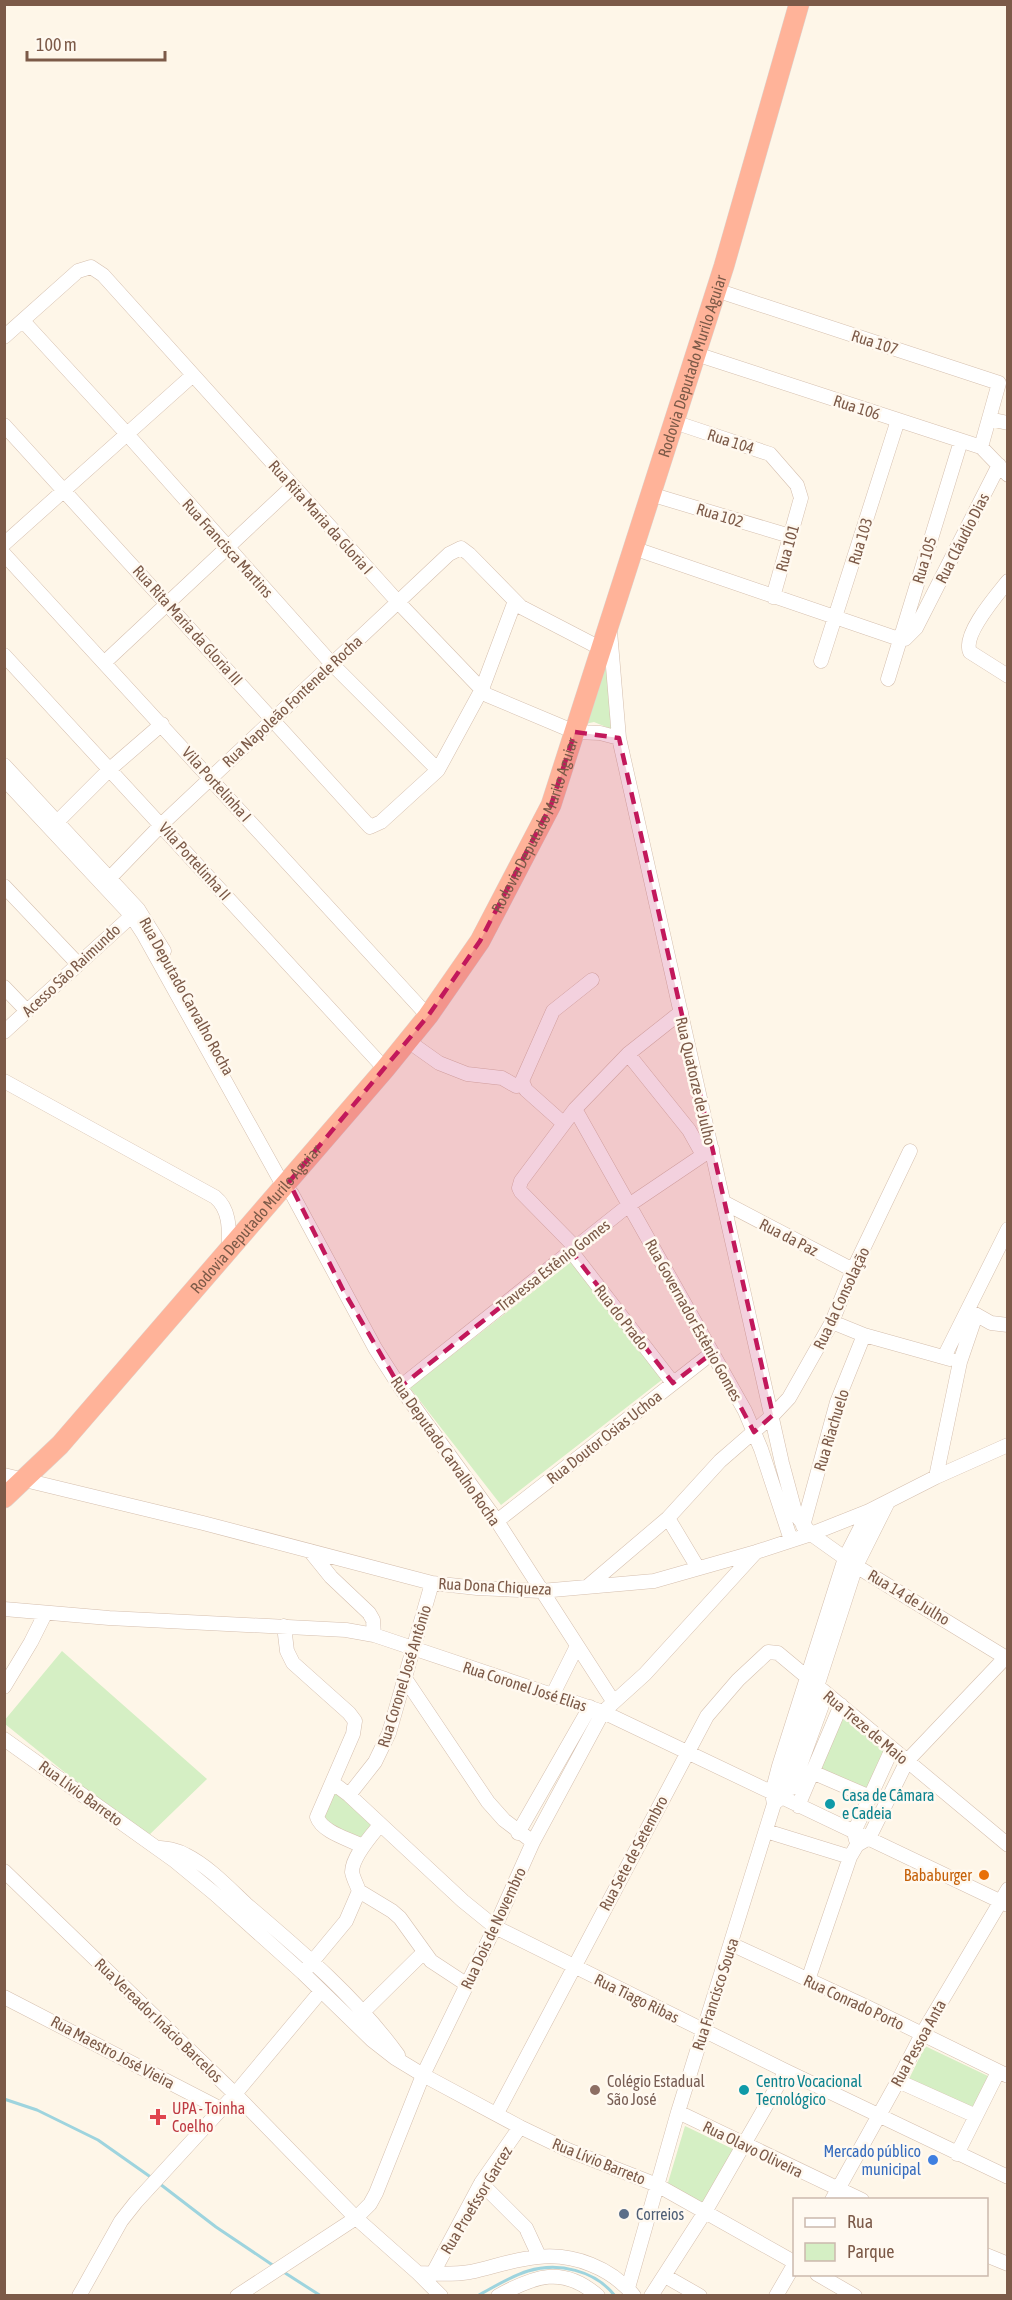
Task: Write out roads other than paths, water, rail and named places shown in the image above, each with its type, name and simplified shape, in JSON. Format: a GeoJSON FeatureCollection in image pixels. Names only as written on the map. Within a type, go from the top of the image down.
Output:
{"type":"FeatureCollection","features":[{"type":"Feature","properties":{"kind":"highway","name":"Rodovia Deputado Murilo Aguiar"},"geometry":{"type":"LineString","coordinates":[[4,1498],[60,1445],[229,1251],[288,1188],[428,1016],[480,941],[519,869],[551,805],[575,732],[716,290],[799,4]]}},
{"type":"Feature","properties":{"kind":"street","name":"Rua Rita Maria da Gloria I"},"geometry":{"type":"LineString","coordinates":[[22,321],[78,271],[91,267],[103,275],[398,602],[487,695],[575,732],[600,733],[619,738]]}},
{"type":"Feature","properties":{"kind":"street","name":"Rua 107"},"geometry":{"type":"LineString","coordinates":[[716,290],[999,383],[981,447]]}},
{"type":"Feature","properties":{"kind":"street"},"geometry":{"type":"LineString","coordinates":[[4,337],[22,321]]}},
{"type":"Feature","properties":{"kind":"street","name":"Rua Francisca Martins"},"geometry":{"type":"LineString","coordinates":[[22,321],[127,434],[332,664],[438,770]]}},
{"type":"Feature","properties":{"kind":"street","name":"Rua 106"},"geometry":{"type":"LineString","coordinates":[[696,354],[981,447],[1003,470]]}},
{"type":"Feature","properties":{"kind":"street"},"geometry":{"type":"LineString","coordinates":[[4,544],[193,375]]}},
{"type":"Feature","properties":{"kind":"street"},"geometry":{"type":"LineString","coordinates":[[989,419],[1008,423]]}},
{"type":"Feature","properties":{"kind":"street","name":"Rua 103"},"geometry":{"type":"LineString","coordinates":[[821,661],[897,420]]}},
{"type":"Feature","properties":{"kind":"street","name":"Rua 104"},"geometry":{"type":"LineString","coordinates":[[674,422],[770,454],[797,485],[801,498]]}},
{"type":"Feature","properties":{"kind":"street","name":"Rua Rita Maria da Gloria III"},"geometry":{"type":"LineString","coordinates":[[4,424],[370,827],[381,822],[438,770]]}},
{"type":"Feature","properties":{"kind":"street","name":"Rua 105"},"geometry":{"type":"LineString","coordinates":[[888,679],[961,441]]}},
{"type":"Feature","properties":{"kind":"street","name":"Rua Cláudio Dias"},"geometry":{"type":"LineString","coordinates":[[902,639],[916,628],[1003,470]]}},
{"type":"Feature","properties":{"kind":"street"},"geometry":{"type":"LineString","coordinates":[[105,662],[293,486]]}},
{"type":"Feature","properties":{"kind":"street","name":"Rua 102"},"geometry":{"type":"LineString","coordinates":[[650,494],[790,536]]}},
{"type":"Feature","properties":{"kind":"street","name":"Rua 101"},"geometry":{"type":"LineString","coordinates":[[772,597],[801,498]]}},
{"type":"Feature","properties":{"kind":"street","name":"Rua Napoleão Fontenele Rocha"},"geometry":{"type":"LineString","coordinates":[[106,881],[211,777],[449,554],[460,548],[469,554],[515,601]]}},
{"type":"Feature","properties":{"kind":"street"},"geometry":{"type":"LineString","coordinates":[[633,548],[836,619],[902,639]]}},
{"type":"Feature","properties":{"kind":"street","name":"Vila Portelinha I"},"geometry":{"type":"LineString","coordinates":[[4,554],[428,1016]]}},
{"type":"Feature","properties":{"kind":"street"},"geometry":{"type":"LineString","coordinates":[[1008,581],[968,640],[969,649],[990,667],[1008,676]]}},
{"type":"Feature","properties":{"kind":"street"},"geometry":{"type":"LineString","coordinates":[[438,770],[482,689],[515,601],[543,620],[600,648]]}},
{"type":"Feature","properties":{"kind":"street","name":"Rua Quatorze de Julho"},"geometry":{"type":"LineString","coordinates":[[609,620],[619,738],[681,1012],[707,1152],[725,1203],[792,1503],[807,1530]]}},
{"type":"Feature","properties":{"kind":"street","name":"Vila Portelinha II"},"geometry":{"type":"LineString","coordinates":[[4,655],[162,824],[385,1069]]}},
{"type":"Feature","properties":{"kind":"street"},"geometry":{"type":"LineString","coordinates":[[54,826],[110,769],[162,724]]}},
{"type":"Feature","properties":{"kind":"street","name":"Rua Deputado Carvalho Rocha"},"geometry":{"type":"LineString","coordinates":[[4,765],[54,826]]}},
{"type":"Feature","properties":{"kind":"street","name":"Rua Deputado Carvalho Rocha"},"geometry":{"type":"LineString","coordinates":[[4,779],[54,826],[134,912],[144,935],[214,1053],[375,1348],[400,1387],[496,1521],[613,1701]]}},
{"type":"Feature","properties":{"kind":"street"},"geometry":{"type":"LineString","coordinates":[[4,886],[78,964]]}},
{"type":"Feature","properties":{"kind":"street","name":"Acesso São Raimundo"},"geometry":{"type":"LineString","coordinates":[[4,1032],[134,912]]}},
{"type":"Feature","properties":{"kind":"street"},"geometry":{"type":"LineString","coordinates":[[522,1086],[524,1073],[553,1011],[592,980]]}},
{"type":"Feature","properties":{"kind":"street"},"geometry":{"type":"LineString","coordinates":[[4,987],[27,1011]]}},
{"type":"Feature","properties":{"kind":"street"},"geometry":{"type":"LineString","coordinates":[[408,1041],[439,1063],[467,1074],[502,1078],[516,1086],[522,1086],[563,1123],[628,1054],[681,1012]]}},
{"type":"Feature","properties":{"kind":"street"},"geometry":{"type":"LineString","coordinates":[[628,1054],[707,1152]]}},
{"type":"Feature","properties":{"kind":"street"},"geometry":{"type":"LineString","coordinates":[[4,1081],[215,1197],[225,1206],[229,1251]]}},
{"type":"Feature","properties":{"kind":"street","name":"Rua Governador Estênio Gomes"},"geometry":{"type":"LineString","coordinates":[[575,1109],[754,1432],[791,1540]]}},
{"type":"Feature","properties":{"kind":"street","name":"Rua do Prado"},"geometry":{"type":"LineString","coordinates":[[563,1123],[525,1175],[519,1188],[573,1249],[673,1383]]}},
{"type":"Feature","properties":{"kind":"street","name":"Travessa Estênio Gomes"},"geometry":{"type":"LineString","coordinates":[[400,1387],[629,1205],[707,1152]]}},
{"type":"Feature","properties":{"kind":"street","name":"Rua da Consolação"},"geometry":{"type":"LineString","coordinates":[[588,1586],[668,1518],[720,1461],[789,1398],[832,1322],[853,1270],[910,1152]]}},
{"type":"Feature","properties":{"kind":"street","name":"Rua da Paz"},"geometry":{"type":"LineString","coordinates":[[725,1203],[853,1270]]}},
{"type":"Feature","properties":{"kind":"street"},"geometry":{"type":"LineString","coordinates":[[944,1357],[971,1312],[1008,1229]]}},
{"type":"Feature","properties":{"kind":"street"},"geometry":{"type":"LineString","coordinates":[[971,1312],[991,1323],[1008,1325]]}},
{"type":"Feature","properties":{"kind":"street"},"geometry":{"type":"LineString","coordinates":[[936,1477],[971,1312]]}},
{"type":"Feature","properties":{"kind":"street"},"geometry":{"type":"LineString","coordinates":[[832,1322],[864,1335],[960,1362]]}},
{"type":"Feature","properties":{"kind":"street","name":"Rua Riachuelo"},"geometry":{"type":"LineString","coordinates":[[807,1530],[837,1402],[864,1335]]}},
{"type":"Feature","properties":{"kind":"street","name":"Rua Doutor Osias Uchoa"},"geometry":{"type":"LineString","coordinates":[[496,1521],[712,1353]]}},
{"type":"Feature","properties":{"kind":"street","name":"Rua Dona Chiqueza"},"geometry":{"type":"LineString","coordinates":[[4,1475],[432,1583],[541,1591],[654,1581],[756,1552],[791,1540],[807,1530],[869,1511],[936,1477],[1008,1446]]}},
{"type":"Feature","properties":{"kind":"street","name":"Rua Francisco Sousa"},"geometry":{"type":"LineString","coordinates":[[851,1562],[888,1502]]}},
{"type":"Feature","properties":{"kind":"street","name":"Rua Francisco Sousa"},"geometry":{"type":"LineString","coordinates":[[631,2292],[657,2185],[678,2112],[766,1831],[783,1800],[816,1686],[830,1625],[869,1511]]}},
{"type":"Feature","properties":{"kind":"street"},"geometry":{"type":"LineString","coordinates":[[668,1518],[698,1568]]}},
{"type":"Feature","properties":{"kind":"street","name":"Rua 14 de Julho"},"geometry":{"type":"LineString","coordinates":[[807,1530],[851,1562],[1006,1658]]}},
{"type":"Feature","properties":{"kind":"street"},"geometry":{"type":"LineString","coordinates":[[310,1551],[331,1577],[369,1613],[373,1620],[374,1635]]}},
{"type":"Feature","properties":{"kind":"street","name":"Rua Dois de Novembro"},"geometry":{"type":"LineString","coordinates":[[237,2295],[356,2218],[370,2204],[423,2075],[495,1927],[596,1709],[613,1701],[645,1674],[756,1552]]}},
{"type":"Feature","properties":{"kind":"street","name":"Rua Coronel José Antônio"},"geometry":{"type":"LineString","coordinates":[[349,1795],[375,1762],[382,1748],[406,1680],[432,1583]]}},
{"type":"Feature","properties":{"kind":"street","name":"Rua Coronel José Elias"},"geometry":{"type":"LineString","coordinates":[[4,1609],[45,1614],[346,1630],[374,1635],[509,1682],[596,1709],[687,1751],[783,1800],[857,1843],[1004,1903]]}},
{"type":"Feature","properties":{"kind":"street"},"geometry":{"type":"LineString","coordinates":[[4,1687],[45,1614]]}},
{"type":"Feature","properties":{"kind":"street"},"geometry":{"type":"LineString","coordinates":[[284,1626],[288,1651],[293,1663],[355,1721],[353,1734],[333,1783],[318,1811],[317,1820],[327,1828],[362,1846]]}},
{"type":"Feature","properties":{"kind":"street"},"geometry":{"type":"LineString","coordinates":[[553,1694],[577,1646]]}},
{"type":"Feature","properties":{"kind":"street","name":"Rua Sete de Setembro"},"geometry":{"type":"LineString","coordinates":[[497,2113],[687,1751],[714,1705],[768,1653],[778,1653],[816,1686]]}},
{"type":"Feature","properties":{"kind":"street"},"geometry":{"type":"LineString","coordinates":[[857,1843],[907,1761],[1006,1658]]}},
{"type":"Feature","properties":{"kind":"street"},"geometry":{"type":"LineString","coordinates":[[406,1680],[488,1802],[518,1833],[533,1842]]}},
{"type":"Feature","properties":{"kind":"street","name":"Rua Francisco Sousa"},"geometry":{"type":"LineString","coordinates":[[783,1800],[784,1769],[794,1736],[816,1686]]}},
{"type":"Feature","properties":{"kind":"street","name":"Rua Treze de Maio"},"geometry":{"type":"LineString","coordinates":[[816,1686],[1008,1845]]}},
{"type":"Feature","properties":{"kind":"street"},"geometry":{"type":"LineString","coordinates":[[783,1800],[812,1772],[841,1705]]}},
{"type":"Feature","properties":{"kind":"street"},"geometry":{"type":"LineString","coordinates":[[518,1833],[596,1709]]}},
{"type":"Feature","properties":{"kind":"street","name":"Rua Lívio Barreto"},"geometry":{"type":"LineString","coordinates":[[4,1739],[158,1848],[215,1894],[321,1991],[380,2031],[404,2063],[520,2127],[568,2150],[657,2185],[793,2263]]}},
{"type":"Feature","properties":{"kind":"street"},"geometry":{"type":"LineString","coordinates":[[808,1980],[857,1843],[870,1797],[892,1749]]}},
{"type":"Feature","properties":{"kind":"street"},"geometry":{"type":"LineString","coordinates":[[812,1772],[870,1797]]}},
{"type":"Feature","properties":{"kind":"street","name":"Rua Tiago Ribas"},"geometry":{"type":"LineString","coordinates":[[333,1783],[349,1795],[463,1901],[495,1927],[786,2072],[1008,2177]]}},
{"type":"Feature","properties":{"kind":"street"},"geometry":{"type":"LineString","coordinates":[[303,1973],[346,1921],[359,1891],[352,1871],[362,1846],[380,1825]]}},
{"type":"Feature","properties":{"kind":"street"},"geometry":{"type":"LineString","coordinates":[[766,1831],[857,1843]]}},
{"type":"Feature","properties":{"kind":"street","name":"Rua Lívio Barreto"},"geometry":{"type":"LineString","coordinates":[[158,1848],[174,1850],[192,1858],[313,1961],[357,2017]]}},
{"type":"Feature","properties":{"kind":"street","name":"Rua Vereador Inácio Barcelos"},"geometry":{"type":"LineString","coordinates":[[4,1871],[236,2094],[356,2218],[441,2295]]}},
{"type":"Feature","properties":{"kind":"street","name":"Rua Pessoa Anta"},"geometry":{"type":"LineString","coordinates":[[835,2194],[922,2034],[1004,1903],[1008,1888]]}},
{"type":"Feature","properties":{"kind":"street"},"geometry":{"type":"LineString","coordinates":[[359,1891],[384,1904],[400,1918],[431,1961],[466,1984]]}},
{"type":"Feature","properties":{"kind":"street","name":"Rua Conrado Porto"},"geometry":{"type":"LineString","coordinates":[[731,1944],[1003,2074]]}},
{"type":"Feature","properties":{"kind":"street"},"geometry":{"type":"LineString","coordinates":[[357,2017],[424,1952]]}},
{"type":"Feature","properties":{"kind":"street"},"geometry":{"type":"LineString","coordinates":[[79,2295],[121,2221],[136,2202],[236,2094],[321,1991]]}},
{"type":"Feature","properties":{"kind":"street","name":"Rua Maestro José Vieira"},"geometry":{"type":"LineString","coordinates":[[4,1997],[221,2109]]}},
{"type":"Feature","properties":{"kind":"street"},"geometry":{"type":"LineString","coordinates":[[651,2295],[705,2212],[786,2072]]}},
{"type":"Feature","properties":{"kind":"street"},"geometry":{"type":"LineString","coordinates":[[957,2154],[976,2116],[1003,2074]]}},
{"type":"Feature","properties":{"kind":"street"},"geometry":{"type":"LineString","coordinates":[[898,2081],[976,2116]]}},
{"type":"Feature","properties":{"kind":"street","name":"Rua Olavo Oliveira"},"geometry":{"type":"LineString","coordinates":[[678,2112],[835,2194],[857,2198]]}},
{"type":"Feature","properties":{"kind":"street","name":"Rua Proefssor Garcez"},"geometry":{"type":"LineString","coordinates":[[433,2273],[481,2183],[520,2127]]}},
{"type":"Feature","properties":{"kind":"street"},"geometry":{"type":"LineString","coordinates":[[481,2183],[526,2228],[539,2256]]}},
{"type":"Feature","properties":{"kind":"street"},"geometry":{"type":"LineString","coordinates":[[988,2255],[1008,2264]]}},
{"type":"Feature","properties":{"kind":"street"},"geometry":{"type":"LineString","coordinates":[[418,2273],[467,2272],[539,2256],[582,2261],[609,2271],[631,2292]]}},
{"type":"Feature","properties":{"kind":"street"},"geometry":{"type":"LineString","coordinates":[[776,2295],[793,2267]]}},
{"type":"Feature","properties":{"kind":"street"},"geometry":{"type":"LineString","coordinates":[[498,2295],[521,2283],[542,2276],[562,2277],[581,2283],[598,2295]]}},
{"type":"Feature","properties":{"kind":"street"},"geometry":{"type":"LineString","coordinates":[[665,2276],[700,2295]]}},
{"type":"Feature","properties":{"kind":"street"},"geometry":{"type":"LineString","coordinates":[[821,2276],[855,2295]]}},
{"type":"Feature","properties":{"kind":"waterway"},"geometry":{"type":"LineString","coordinates":[[4,2099],[37,2110],[98,2140],[152,2178]]}},
{"type":"Feature","properties":{"kind":"waterway"},"geometry":{"type":"LineString","coordinates":[[160,2184],[216,2227],[274,2266]]}},
{"type":"Feature","properties":{"kind":"waterway"},"geometry":{"type":"LineString","coordinates":[[477,2296],[522,2273],[551,2267],[587,2274],[607,2287],[615,2296]]}},
{"type":"Feature","properties":{"kind":"waterway"},"geometry":{"type":"LineString","coordinates":[[282,2271],[321,2296]]}},
{"type":"Feature","properties":{"kind":"place","name":"Casa de Câmara e Cadeia"},"geometry":{"type":"Point","coordinates":[830,1804]}},
{"type":"Feature","properties":{"kind":"place","name":"Bababurger"},"geometry":{"type":"Point","coordinates":[984,1875]}},
{"type":"Feature","properties":{"kind":"place","name":"Colégio Estadual São José"},"geometry":{"type":"Point","coordinates":[595,2090]}},
{"type":"Feature","properties":{"kind":"place","name":"Centro Vocacional Tecnológico"},"geometry":{"type":"Point","coordinates":[744,2090]}},
{"type":"Feature","properties":{"kind":"place","name":"UPA - Toinha Coelho"},"geometry":{"type":"Point","coordinates":[158,2117]}},
{"type":"Feature","properties":{"kind":"place","name":"Mercado público municipal"},"geometry":{"type":"Point","coordinates":[933,2160]}},
{"type":"Feature","properties":{"kind":"place","name":"Correios"},"geometry":{"type":"Point","coordinates":[624,2214]}}]}
